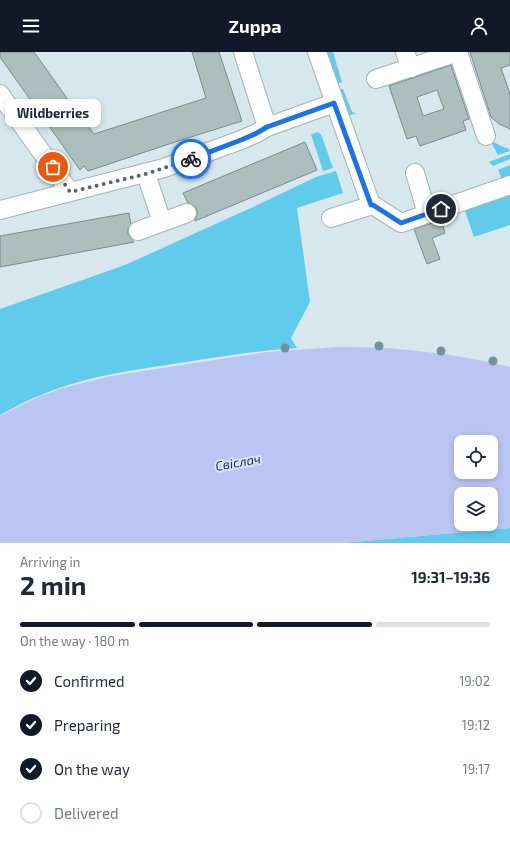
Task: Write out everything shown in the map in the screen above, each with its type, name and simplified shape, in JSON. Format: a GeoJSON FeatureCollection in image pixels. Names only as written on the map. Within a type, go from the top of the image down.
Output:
{"type":"FeatureCollection","features":[{"type":"Feature","properties":{"kind":"lane"},"geometry":{"type":"LineString","coordinates":[[243,52],[267,127]]}},
{"type":"Feature","properties":{"kind":"lane"},"geometry":{"type":"LineString","coordinates":[[317,52],[371,205]]}},
{"type":"Feature","properties":{"kind":"lane"},"geometry":{"type":"LineString","coordinates":[[376,79],[408,60],[458,52],[486,136]]}},
{"type":"Feature","properties":{"kind":"lane"},"geometry":{"type":"LineString","coordinates":[[0,94],[70,192]]}},
{"type":"Feature","properties":{"kind":"lane"},"geometry":{"type":"LineString","coordinates":[[0,210],[146,174],[241,140],[267,127],[334,103]]}},
{"type":"Feature","properties":{"kind":"lane"},"geometry":{"type":"LineString","coordinates":[[415,173],[428,214]]}},
{"type":"Feature","properties":{"kind":"lane"},"geometry":{"type":"LineString","coordinates":[[146,174],[162,222]]}},
{"type":"Feature","properties":{"kind":"lane"},"geometry":{"type":"LineString","coordinates":[[332,218],[373,205],[401,223],[510,184]]}},
{"type":"Feature","properties":{"kind":"lane"},"geometry":{"type":"LineString","coordinates":[[138,231],[187,213]]}},
{"type":"Feature","properties":{"kind":"shaded area"},"geometry":{"type":"Polygon","coordinates":[[[323,52],[333,52],[342,82],[334,85],[323,52]]]}},
{"type":"Feature","properties":{"kind":"shaded area"},"geometry":{"type":"Polygon","coordinates":[[[343,89],[352,112],[356,113],[344,118],[336,91],[343,89]]]}},
{"type":"Feature","properties":{"kind":"shaded area"},"geometry":{"type":"Polygon","coordinates":[[[318,132],[321,134],[333,168],[323,171],[311,134],[318,132]]]}},
{"type":"Feature","properties":{"kind":"shaded area"},"geometry":{"type":"Polygon","coordinates":[[[492,141],[509,149],[510,151],[498,155],[491,142],[492,141]]]}},
{"type":"Feature","properties":{"kind":"shaded area"},"geometry":{"type":"Polygon","coordinates":[[[510,154],[510,159],[493,166],[489,162],[510,154]]]}},
{"type":"Feature","properties":{"kind":"shaded area"},"geometry":{"type":"Polygon","coordinates":[[[510,165],[510,178],[503,181],[498,170],[510,165]]]}},
{"type":"Feature","properties":{"kind":"shaded area"},"geometry":{"type":"Polygon","coordinates":[[[336,171],[343,193],[297,208],[310,302],[291,338],[297,348],[192,361],[134,370],[77,382],[36,397],[0,415],[0,309],[125,265],[316,177],[336,171]]]}},
{"type":"Feature","properties":{"kind":"shaded area"},"geometry":{"type":"Polygon","coordinates":[[[510,195],[510,225],[474,237],[465,211],[510,195]]]}},
{"type":"Feature","properties":{"kind":"shaded area"},"geometry":{"type":"Polygon","coordinates":[[[510,528],[510,543],[342,543],[476,531],[498,531],[498,529],[510,528]]]}},
{"type":"Feature","properties":{"kind":"water","name":"Свіслач"},"geometry":{"type":"Polygon","coordinates":[[[336,347],[424,351],[510,367],[510,528],[498,529],[498,487],[454,487],[454,531],[476,531],[342,543],[0,543],[0,416],[38,397],[63,388],[111,376],[267,352],[336,347]]]}},
{"type":"Feature","properties":{"kind":"building"},"geometry":{"type":"Polygon","coordinates":[[[0,52],[34,52],[94,134],[206,98],[192,52],[219,52],[242,121],[88,171],[84,166],[80,170],[0,57],[0,52]]]}},
{"type":"Feature","properties":{"kind":"building"},"geometry":{"type":"Polygon","coordinates":[[[470,52],[510,52],[510,65],[501,68],[510,94],[510,129],[499,124],[491,117],[470,52]]]}},
{"type":"Feature","properties":{"kind":"building"},"geometry":{"type":"Polygon","coordinates":[[[451,65],[469,119],[463,121],[466,130],[420,146],[416,136],[407,139],[389,86],[451,65]],[[437,90],[417,97],[423,116],[444,109],[437,90]]]}},
{"type":"Feature","properties":{"kind":"building"},"geometry":{"type":"Polygon","coordinates":[[[305,142],[317,170],[195,221],[197,209],[188,203],[183,193],[305,142]]]}},
{"type":"Feature","properties":{"kind":"building"},"geometry":{"type":"Polygon","coordinates":[[[129,213],[131,224],[128,229],[128,234],[134,242],[0,267],[0,236],[129,213]]]}},
{"type":"Feature","properties":{"kind":"building"},"geometry":{"type":"Polygon","coordinates":[[[441,220],[445,233],[432,238],[440,259],[427,264],[414,229],[441,220]]]}},
{"type":"Feature","properties":{"kind":"way so far"},"geometry":{"type":"LineString","coordinates":[[53,167],[70,192],[146,174],[191,159]]}},
{"type":"Feature","properties":{"kind":"place","name":"Wildberries"},"geometry":{"type":"Point","coordinates":[53,167]}},
{"type":"Feature","properties":{"kind":"route"},"geometry":{"type":"LineString","coordinates":[[191,159],[241,140],[267,127],[334,103],[371,205],[401,223],[441,209]]}}]}
